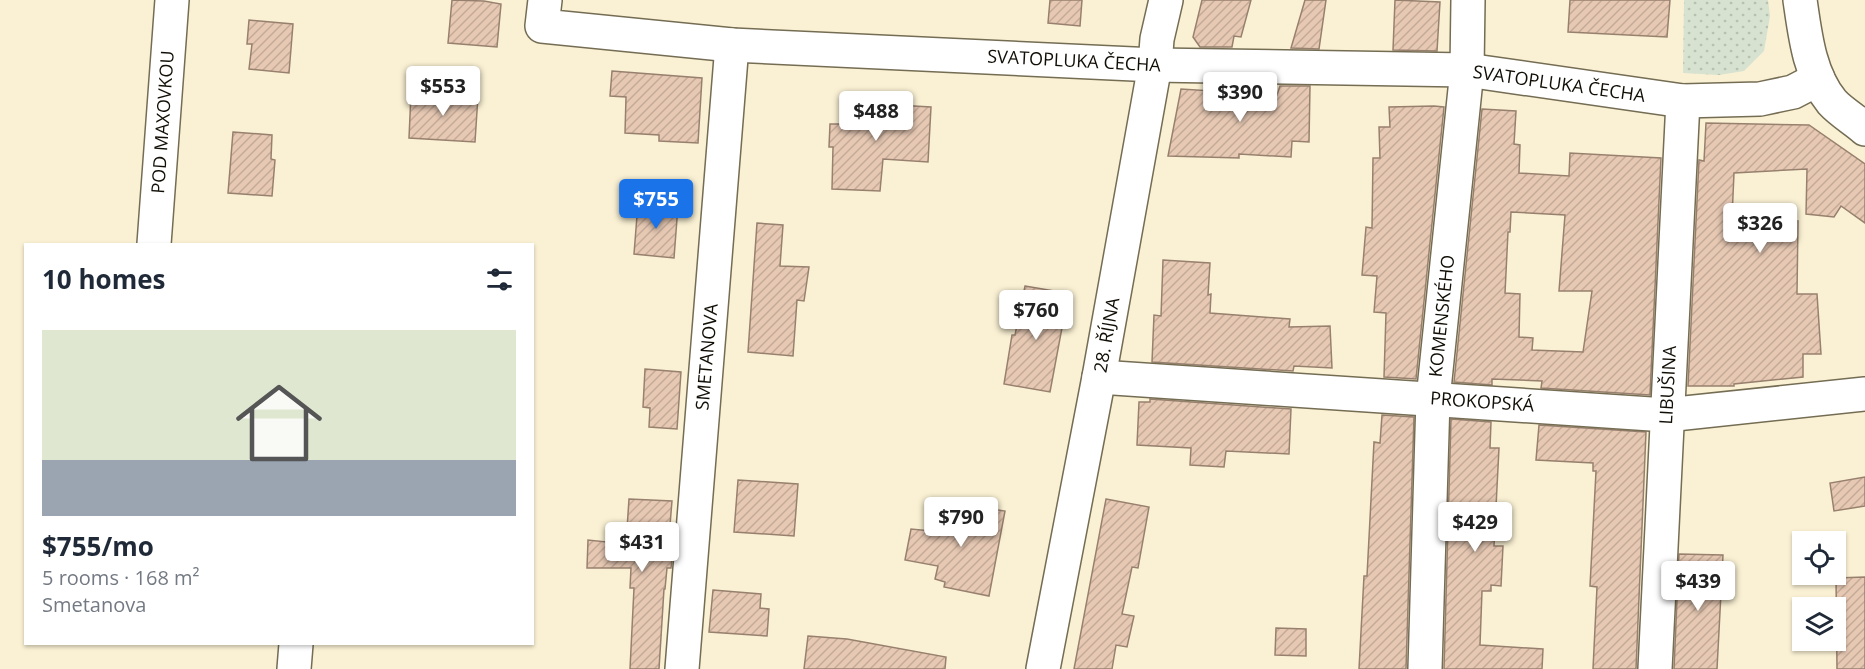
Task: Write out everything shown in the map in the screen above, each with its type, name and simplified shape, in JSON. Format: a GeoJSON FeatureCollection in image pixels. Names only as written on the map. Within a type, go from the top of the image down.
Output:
{"type":"FeatureCollection","features":[{"type":"Feature","properties":{"kind":"street","name":"POD MAXOVKOU"},"geometry":{"type":"LineString","coordinates":[[154,243],[172,0]]}},
{"type":"Feature","properties":{"kind":"street","name":"28. ŘÍJNA"},"geometry":{"type":"LineString","coordinates":[[1043,669],[1099,377],[1155,65],[1157,39],[1167,0]]}},
{"type":"Feature","properties":{"kind":"street","name":"KOMENSKÉHO"},"geometry":{"type":"LineString","coordinates":[[1425,669],[1433,399],[1467,70],[1468,0]]}},
{"type":"Feature","properties":{"kind":"street"},"geometry":{"type":"LineString","coordinates":[[1800,0],[1805,33],[1818,79],[1833,103],[1865,129]]}},
{"type":"Feature","properties":{"kind":"street","name":"SVATOPLUKA ČECHA"},"geometry":{"type":"LineString","coordinates":[[544,13],[732,45],[1155,65],[1467,70],[1683,101],[1760,99],[1793,92],[1818,79]]}},
{"type":"Feature","properties":{"kind":"street","name":"SMETANOVA"},"geometry":{"type":"LineString","coordinates":[[682,669],[732,45]]}},
{"type":"Feature","properties":{"kind":"street","name":"LIBUŠINA"},"geometry":{"type":"LineString","coordinates":[[1655,669],[1683,101]]}},
{"type":"Feature","properties":{"kind":"street","name":"PROKOPSKÁ"},"geometry":{"type":"LineString","coordinates":[[1099,377],[1666,415],[1865,393]]}},
{"type":"Feature","properties":{"kind":"street"},"geometry":{"type":"LineString","coordinates":[[294,669],[296,645]]}},
{"type":"Feature","properties":{"kind":"green space"},"geometry":{"type":"Polygon","coordinates":[[[1684,0],[1768,0],[1770,16],[1764,51],[1744,71],[1719,75],[1683,73],[1684,0]]]}},
{"type":"Feature","properties":{"kind":"building"},"geometry":{"type":"Polygon","coordinates":[[[452,0],[501,4],[497,47],[448,43],[452,0]]]}},
{"type":"Feature","properties":{"kind":"building"},"geometry":{"type":"Polygon","coordinates":[[[1050,0],[1082,0],[1080,26],[1048,23],[1050,0]]]}},
{"type":"Feature","properties":{"kind":"building"},"geometry":{"type":"Polygon","coordinates":[[[1202,0],[1251,0],[1241,37],[1234,36],[1232,47],[1200,47],[1193,37],[1202,0]]]}},
{"type":"Feature","properties":{"kind":"building"},"geometry":{"type":"Polygon","coordinates":[[[1305,0],[1326,0],[1319,49],[1291,48],[1305,0]]]}},
{"type":"Feature","properties":{"kind":"building"},"geometry":{"type":"Polygon","coordinates":[[[1395,0],[1440,2],[1437,51],[1393,50],[1395,0]]]}},
{"type":"Feature","properties":{"kind":"building"},"geometry":{"type":"Polygon","coordinates":[[[1570,0],[1670,0],[1667,37],[1568,32],[1570,0]]]}},
{"type":"Feature","properties":{"kind":"building"},"geometry":{"type":"Polygon","coordinates":[[[249,20],[293,24],[289,73],[249,69],[252,44],[247,44],[249,20]]]}},
{"type":"Feature","properties":{"kind":"building"},"geometry":{"type":"Polygon","coordinates":[[[612,71],[702,78],[698,143],[659,141],[659,135],[625,133],[626,97],[610,96],[612,71]]]}},
{"type":"Feature","properties":{"kind":"building"},"geometry":{"type":"Polygon","coordinates":[[[1280,86],[1310,86],[1309,142],[1292,141],[1291,157],[1239,154],[1239,158],[1168,156],[1181,89],[1277,95],[1280,86]]]}},
{"type":"Feature","properties":{"kind":"building"},"geometry":{"type":"Polygon","coordinates":[[[411,93],[478,96],[475,142],[409,138],[411,93]]]}},
{"type":"Feature","properties":{"kind":"building"},"geometry":{"type":"Polygon","coordinates":[[[843,102],[931,107],[928,162],[883,159],[880,191],[832,189],[833,147],[829,147],[830,124],[842,124],[843,102]]]}},
{"type":"Feature","properties":{"kind":"building"},"geometry":{"type":"Polygon","coordinates":[[[1389,107],[1444,107],[1416,379],[1384,377],[1386,313],[1374,312],[1377,276],[1362,275],[1366,227],[1372,228],[1373,158],[1380,158],[1379,127],[1390,127],[1389,107]]]}},
{"type":"Feature","properties":{"kind":"building"},"geometry":{"type":"Polygon","coordinates":[[[1482,109],[1516,111],[1514,144],[1520,145],[1519,173],[1569,176],[1570,153],[1661,158],[1650,395],[1541,388],[1542,381],[1492,379],[1492,385],[1454,382],[1482,109]],[[1511,212],[1505,293],[1520,294],[1519,337],[1533,338],[1532,350],[1583,352],[1592,291],[1559,291],[1565,215],[1511,212]]]}},
{"type":"Feature","properties":{"kind":"building"},"geometry":{"type":"Polygon","coordinates":[[[1706,123],[1809,125],[1865,164],[1865,223],[1841,206],[1834,217],[1806,214],[1807,169],[1734,173],[1732,218],[1798,221],[1797,294],[1817,294],[1821,354],[1803,354],[1803,377],[1734,384],[1734,386],[1688,386],[1699,160],[1704,161],[1706,123]]]}},
{"type":"Feature","properties":{"kind":"building"},"geometry":{"type":"Polygon","coordinates":[[[233,132],[272,135],[271,159],[275,160],[272,196],[228,193],[233,132]]]}},
{"type":"Feature","properties":{"kind":"building"},"geometry":{"type":"Polygon","coordinates":[[[638,203],[678,206],[674,258],[634,254],[638,203]]]}},
{"type":"Feature","properties":{"kind":"building"},"geometry":{"type":"Polygon","coordinates":[[[757,223],[783,225],[780,266],[809,267],[804,301],[797,300],[793,356],[748,352],[757,223]]]}},
{"type":"Feature","properties":{"kind":"building"},"geometry":{"type":"Polygon","coordinates":[[[1163,260],[1210,263],[1208,295],[1211,294],[1210,313],[1290,319],[1289,327],[1330,326],[1332,368],[1294,366],[1293,371],[1152,362],[1154,315],[1161,316],[1163,260]]]}},
{"type":"Feature","properties":{"kind":"building"},"geometry":{"type":"Polygon","coordinates":[[[1025,286],[1055,291],[1054,299],[1067,301],[1050,392],[1004,384],[1012,335],[1015,335],[1025,286]]]}},
{"type":"Feature","properties":{"kind":"building"},"geometry":{"type":"Polygon","coordinates":[[[645,369],[681,372],[677,429],[649,427],[650,408],[643,407],[645,369]]]}},
{"type":"Feature","properties":{"kind":"building"},"geometry":{"type":"Polygon","coordinates":[[[1150,399],[1291,409],[1289,454],[1226,451],[1224,467],[1190,465],[1191,448],[1137,445],[1139,402],[1150,402],[1150,399]]]}},
{"type":"Feature","properties":{"kind":"building"},"geometry":{"type":"Polygon","coordinates":[[[1382,415],[1414,417],[1406,669],[1359,669],[1364,576],[1367,576],[1374,442],[1380,443],[1382,415]]]}},
{"type":"Feature","properties":{"kind":"building"},"geometry":{"type":"Polygon","coordinates":[[[1451,419],[1491,422],[1490,448],[1499,448],[1494,546],[1503,546],[1501,586],[1491,585],[1491,591],[1482,591],[1480,645],[1543,649],[1542,669],[1444,669],[1451,419]]]}},
{"type":"Feature","properties":{"kind":"building"},"geometry":{"type":"Polygon","coordinates":[[[1539,425],[1646,432],[1636,669],[1593,669],[1597,587],[1590,586],[1596,471],[1593,471],[1593,463],[1536,460],[1539,425]]]}},
{"type":"Feature","properties":{"kind":"building"},"geometry":{"type":"Polygon","coordinates":[[[1865,477],[1865,506],[1834,511],[1830,483],[1865,477]]]}},
{"type":"Feature","properties":{"kind":"building"},"geometry":{"type":"Polygon","coordinates":[[[738,480],[798,484],[794,536],[734,532],[738,480]]]}},
{"type":"Feature","properties":{"kind":"building"},"geometry":{"type":"Polygon","coordinates":[[[629,499],[672,501],[668,549],[673,550],[671,568],[667,568],[664,589],[659,669],[630,669],[634,588],[630,588],[631,568],[587,568],[588,540],[626,544],[629,499]]]}},
{"type":"Feature","properties":{"kind":"building"},"geometry":{"type":"Polygon","coordinates":[[[1106,499],[1149,507],[1138,568],[1132,567],[1122,614],[1134,616],[1127,647],[1116,645],[1112,669],[1074,669],[1106,499]]]}},
{"type":"Feature","properties":{"kind":"building"},"geometry":{"type":"Polygon","coordinates":[[[946,502],[1005,511],[989,596],[944,587],[945,582],[935,579],[938,566],[905,560],[911,529],[942,532],[946,502]]]}},
{"type":"Feature","properties":{"kind":"building"},"geometry":{"type":"Polygon","coordinates":[[[1679,554],[1723,555],[1717,669],[1674,669],[1679,554]]]}},
{"type":"Feature","properties":{"kind":"building"},"geometry":{"type":"Polygon","coordinates":[[[1865,577],[1865,669],[1837,669],[1837,651],[1846,651],[1846,597],[1836,597],[1836,585],[1846,585],[1846,578],[1865,577]]]}},
{"type":"Feature","properties":{"kind":"building"},"geometry":{"type":"Polygon","coordinates":[[[713,590],[761,594],[760,608],[769,609],[767,636],[709,632],[713,590]]]}},
{"type":"Feature","properties":{"kind":"building"},"geometry":{"type":"Polygon","coordinates":[[[1276,628],[1306,629],[1306,656],[1275,655],[1276,628]]]}},
{"type":"Feature","properties":{"kind":"building"},"geometry":{"type":"Polygon","coordinates":[[[808,636],[847,639],[946,657],[945,669],[804,669],[808,636]]]}}]}
